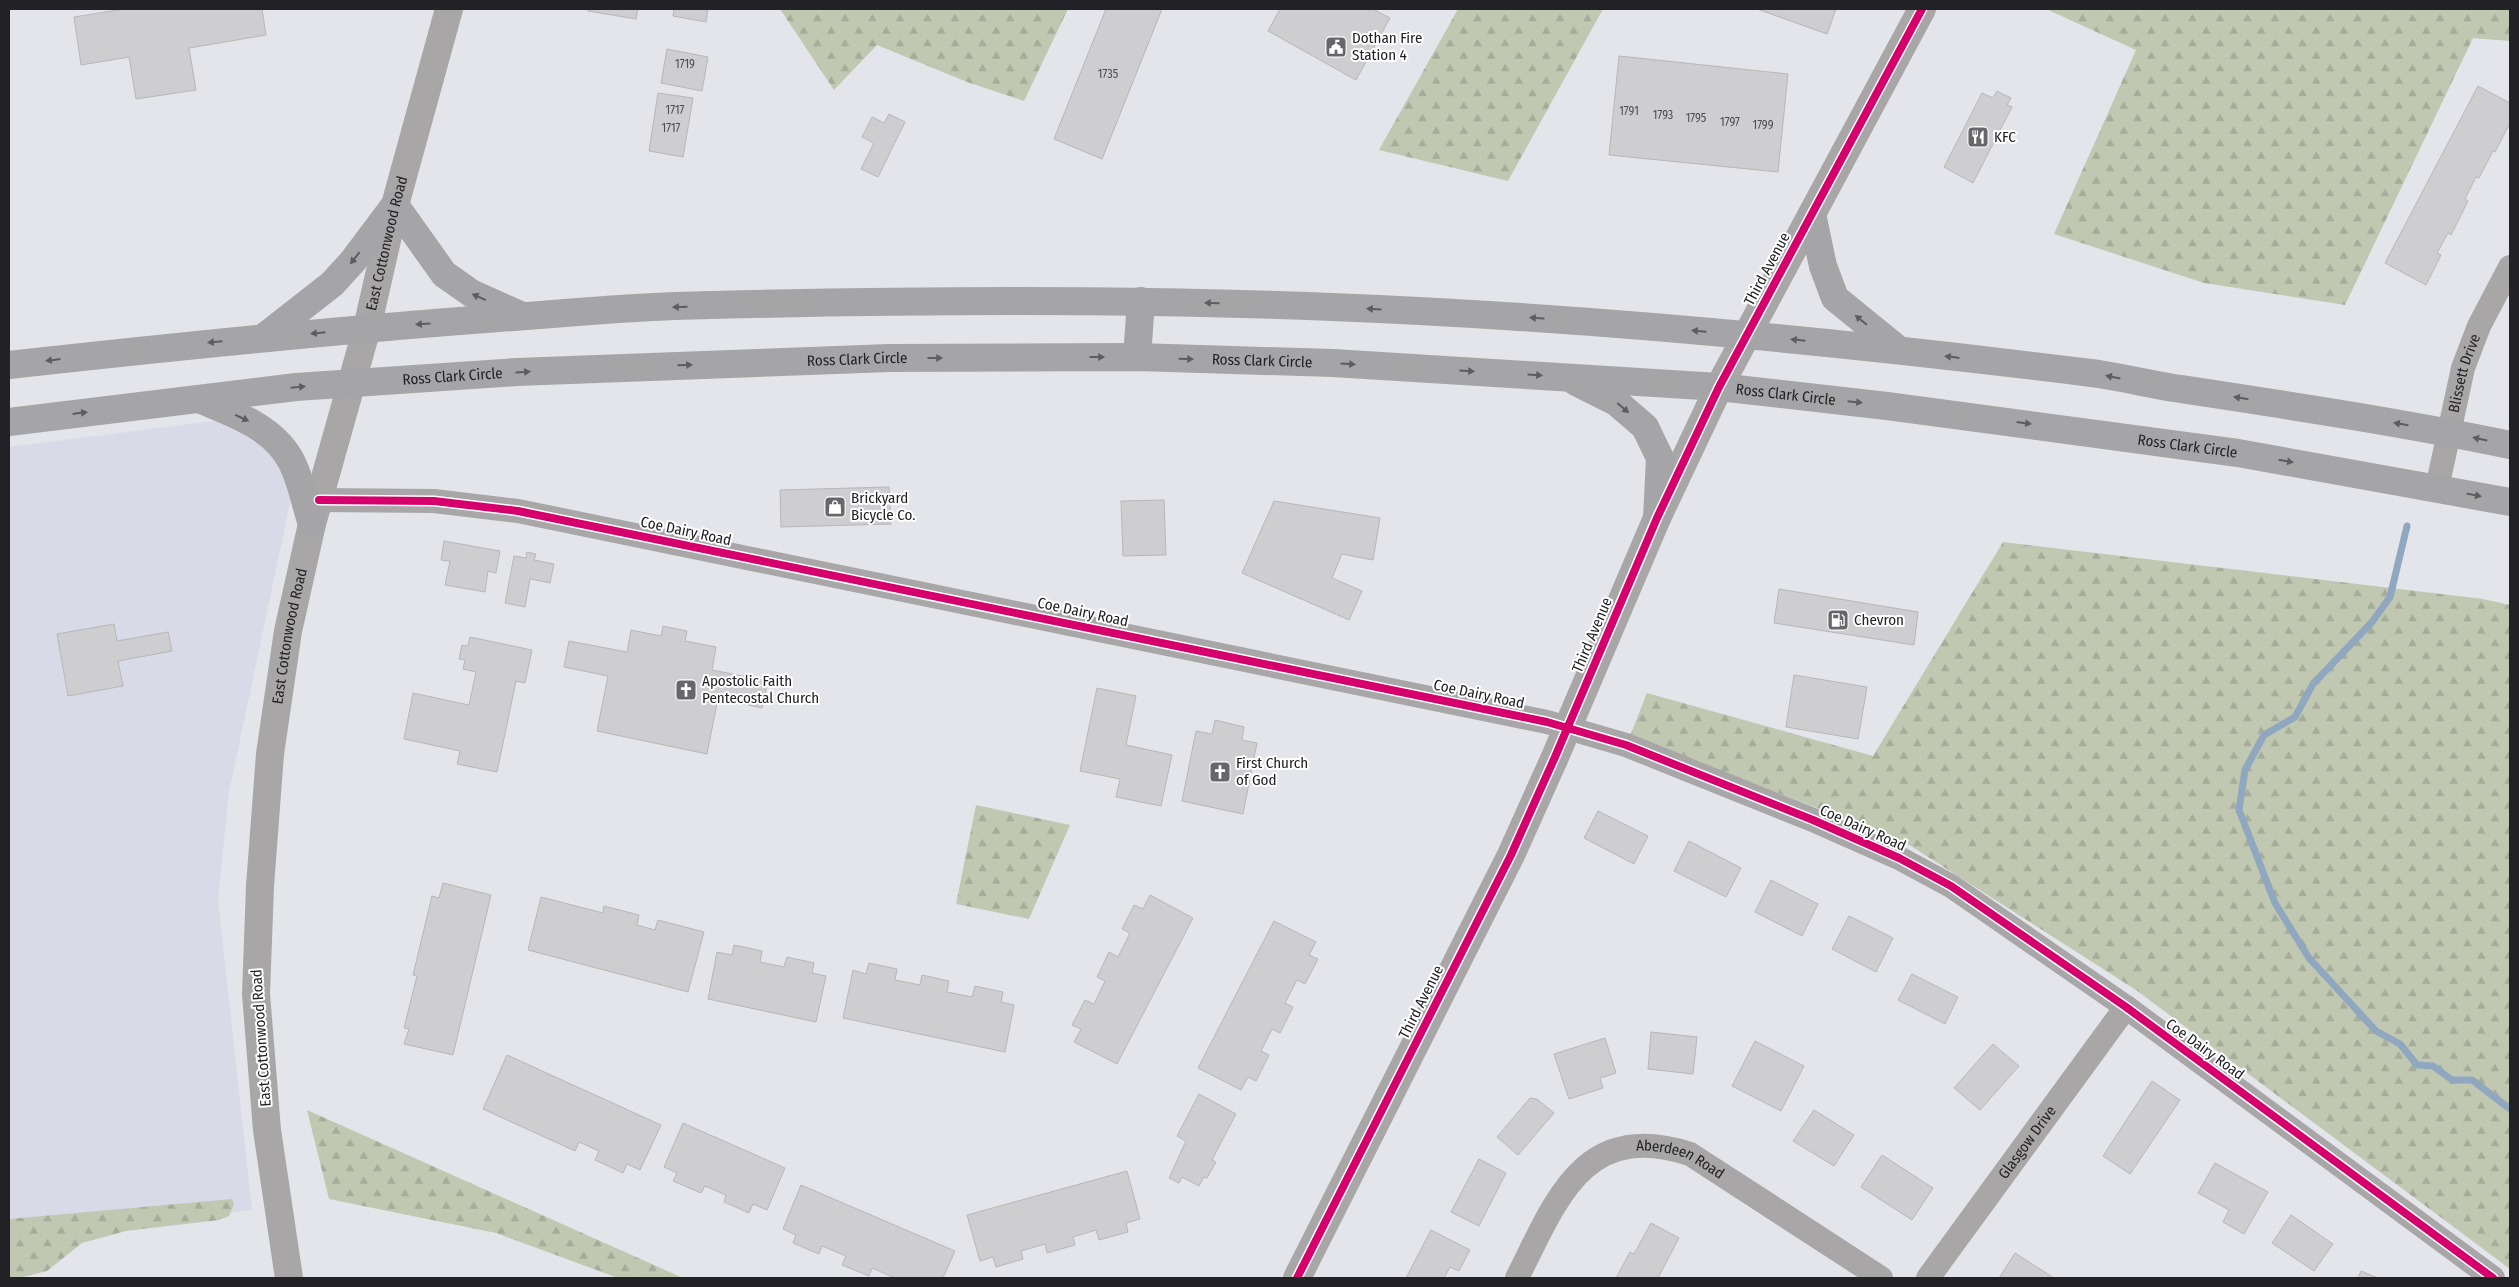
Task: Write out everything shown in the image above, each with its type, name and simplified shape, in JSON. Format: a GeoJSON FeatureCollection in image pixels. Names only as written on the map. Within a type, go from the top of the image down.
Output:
{"type":"FeatureCollection","features":[{"type":"Feature","properties":{"kind":"highway"},"geometry":{"type":"LineString","coordinates":[[263,338],[332,284],[353,261],[394,205],[444,274],[471,293],[524,316]]}},
{"type":"Feature","properties":{"kind":"highway"},"geometry":{"type":"LineString","coordinates":[[1812,214],[1823,266],[1835,298],[1899,350]]}},
{"type":"Feature","properties":{"kind":"highway"},"geometry":{"type":"LineString","coordinates":[[9,366],[367,328],[675,306],[891,301],[1141,301],[1345,307],[1572,320],[1747,334],[1899,350],[2103,375],[2449,432],[2510,445]]}},
{"type":"Feature","properties":{"kind":"highway"},"geometry":{"type":"LineString","coordinates":[[1137,357],[1141,301]]}},
{"type":"Feature","properties":{"kind":"highway","name":"Ross Clark Circle"},"geometry":{"type":"LineString","coordinates":[[9,422],[197,398],[352,383],[517,372],[890,358],[1137,357],[1333,363],[1719,387],[2086,431],[2238,453],[2510,502]]}},
{"type":"Feature","properties":{"kind":"highway"},"geometry":{"type":"LineString","coordinates":[[1565,377],[1616,402],[1645,428],[1660,458],[1657,518]]}},
{"type":"Feature","properties":{"kind":"highway"},"geometry":{"type":"LineString","coordinates":[[197,398],[249,421],[276,439],[291,459],[316,512]]}},
{"type":"Feature","properties":{"kind":"street","name":"East Cottonwood Road"},"geometry":{"type":"LineString","coordinates":[[288,1278],[267,1130],[256,994],[256,950],[270,754],[288,631],[316,512],[367,328],[394,205],[449,9]]}},
{"type":"Feature","properties":{"kind":"street","name":"Third Avenue"},"geometry":{"type":"LineString","coordinates":[[1297,1278],[1511,855],[1657,518],[1719,387],[1922,9]]}},
{"type":"Feature","properties":{"kind":"street","name":"Blissett Drive"},"geometry":{"type":"LineString","coordinates":[[2437,488],[2462,368],[2479,326],[2510,267]]}},
{"type":"Feature","properties":{"kind":"street","name":"Coe Dairy Road"},"geometry":{"type":"LineString","coordinates":[[316,512],[434,500],[518,511],[1568,726],[1635,748],[1899,858],[1951,886],[2126,1008],[2493,1278]]}},
{"type":"Feature","properties":{"kind":"street","name":"Glasgow Drive"},"geometry":{"type":"LineString","coordinates":[[1928,1278],[2126,1008]]}},
{"type":"Feature","properties":{"kind":"street","name":"Aberdeen Road"},"geometry":{"type":"LineString","coordinates":[[1517,1278],[1556,1202],[1577,1173],[1607,1153],[1640,1145],[1657,1145],[1690,1154],[1881,1278]]}},
{"type":"Feature","properties":{"kind":"shaded area"},"geometry":{"type":"Polygon","coordinates":[[[214,421],[242,434],[265,449],[284,471],[291,498],[229,792],[218,900],[252,1210],[9,1242],[9,447],[214,421]]]}},
{"type":"Feature","properties":{"kind":"green space"},"geometry":{"type":"Polygon","coordinates":[[[780,9],[1068,9],[1024,101],[967,82],[877,45],[834,90],[780,9]]]}},
{"type":"Feature","properties":{"kind":"green space"},"geometry":{"type":"Polygon","coordinates":[[[1458,9],[1603,9],[1508,181],[1379,150],[1458,9]]]}},
{"type":"Feature","properties":{"kind":"green space"},"geometry":{"type":"Polygon","coordinates":[[[2046,9],[2510,9],[2510,41],[2473,38],[2345,305],[2204,283],[2054,234],[2136,50],[2046,9]]]}},
{"type":"Feature","properties":{"kind":"green space"},"geometry":{"type":"Polygon","coordinates":[[[2003,542],[2483,599],[2510,605],[2510,1269],[2136,990],[1903,841],[1630,736],[1647,693],[1873,756],[2003,542]]]}},
{"type":"Feature","properties":{"kind":"green space"},"geometry":{"type":"Polygon","coordinates":[[[976,805],[1070,825],[1029,919],[956,904],[976,805]]]}},
{"type":"Feature","properties":{"kind":"green space"},"geometry":{"type":"Polygon","coordinates":[[[307,1110],[683,1278],[618,1278],[496,1233],[329,1199],[307,1110]]]}},
{"type":"Feature","properties":{"kind":"green space"},"geometry":{"type":"Polygon","coordinates":[[[232,1199],[234,1204],[229,1216],[219,1220],[126,1231],[82,1243],[47,1271],[19,1278],[9,1278],[9,1219],[232,1199]]]}},
{"type":"Feature","properties":{"kind":"building"},"geometry":{"type":"Polygon","coordinates":[[[124,9],[262,9],[266,35],[189,48],[196,90],[136,99],[129,57],[81,65],[74,17],[124,9]]]}},
{"type":"Feature","properties":{"kind":"building"},"geometry":{"type":"Polygon","coordinates":[[[588,9],[638,9],[636,19],[588,11],[588,9]]]}},
{"type":"Feature","properties":{"kind":"building"},"geometry":{"type":"Polygon","coordinates":[[[674,9],[708,9],[706,22],[673,16],[674,9]]]}},
{"type":"Feature","properties":{"kind":"building"},"geometry":{"type":"Polygon","coordinates":[[[1106,9],[1162,9],[1102,159],[1054,139],[1106,9]]]}},
{"type":"Feature","properties":{"kind":"building","name":"Dothan Fire Station 4"},"geometry":{"type":"Polygon","coordinates":[[[1280,9],[1373,9],[1390,18],[1356,80],[1268,31],[1280,9]]]}},
{"type":"Feature","properties":{"kind":"building"},"geometry":{"type":"Polygon","coordinates":[[[1757,9],[1836,9],[1827,34],[1757,9]]]}},
{"type":"Feature","properties":{"kind":"building"},"geometry":{"type":"Polygon","coordinates":[[[667,49],[708,57],[702,91],[661,83],[667,49]]]}},
{"type":"Feature","properties":{"kind":"building"},"geometry":{"type":"Polygon","coordinates":[[[1619,56],[1788,74],[1778,172],[1609,155],[1619,56]]]}},
{"type":"Feature","properties":{"kind":"building"},"geometry":{"type":"Polygon","coordinates":[[[2478,86],[2510,103],[2510,123],[2479,178],[2476,177],[2465,199],[2468,201],[2451,235],[2448,233],[2437,253],[2441,255],[2426,285],[2385,263],[2478,86]]]}},
{"type":"Feature","properties":{"kind":"building","name":"KFC"},"geometry":{"type":"Polygon","coordinates":[[[1997,91],[2011,98],[2007,105],[2012,107],[1973,183],[1944,167],[1982,93],[1993,98],[1997,91]]]}},
{"type":"Feature","properties":{"kind":"building"},"geometry":{"type":"Polygon","coordinates":[[[658,93],[693,98],[683,157],[649,151],[658,93]]]}},
{"type":"Feature","properties":{"kind":"building"},"geometry":{"type":"Polygon","coordinates":[[[889,114],[905,122],[878,177],[861,169],[874,143],[862,137],[872,117],[884,123],[889,114]]]}},
{"type":"Feature","properties":{"kind":"building","name":"Brickyard Bicycle Co."},"geometry":{"type":"Polygon","coordinates":[[[889,487],[891,524],[781,527],[780,490],[889,487]]]}},
{"type":"Feature","properties":{"kind":"building"},"geometry":{"type":"Polygon","coordinates":[[[1164,500],[1166,555],[1123,556],[1121,501],[1164,500]]]}},
{"type":"Feature","properties":{"kind":"building"},"geometry":{"type":"Polygon","coordinates":[[[1274,501],[1380,518],[1373,560],[1342,554],[1332,578],[1362,591],[1349,620],[1242,573],[1274,501]]]}},
{"type":"Feature","properties":{"kind":"building"},"geometry":{"type":"Polygon","coordinates":[[[444,541],[500,551],[496,573],[488,571],[485,592],[445,585],[450,561],[441,560],[444,541]]]}},
{"type":"Feature","properties":{"kind":"building"},"geometry":{"type":"Polygon","coordinates":[[[527,552],[536,554],[534,560],[554,564],[550,583],[530,579],[525,607],[505,603],[514,556],[526,558],[527,552]]]}},
{"type":"Feature","properties":{"kind":"building"},"geometry":{"type":"Polygon","coordinates":[[[1779,589],[1918,612],[1914,645],[1774,623],[1779,589]]]}},
{"type":"Feature","properties":{"kind":"building"},"geometry":{"type":"Polygon","coordinates":[[[114,624],[117,641],[168,632],[172,651],[118,661],[123,686],[68,696],[57,634],[114,624]]]}},
{"type":"Feature","properties":{"kind":"building","name":"Apostolic Faith Pentecostal Church"},"geometry":{"type":"Polygon","coordinates":[[[663,626],[687,631],[685,641],[716,647],[712,670],[768,681],[762,708],[718,698],[707,754],[597,731],[608,676],[564,667],[569,641],[627,652],[631,630],[661,636],[663,626]]]}},
{"type":"Feature","properties":{"kind":"building"},"geometry":{"type":"Polygon","coordinates":[[[470,637],[532,650],[525,683],[516,681],[497,772],[457,764],[460,751],[404,739],[413,693],[469,705],[476,672],[463,669],[465,660],[459,659],[462,645],[468,646],[470,637]]]}},
{"type":"Feature","properties":{"kind":"building"},"geometry":{"type":"Polygon","coordinates":[[[1794,675],[1867,687],[1858,739],[1786,727],[1794,675]]]}},
{"type":"Feature","properties":{"kind":"building"},"geometry":{"type":"Polygon","coordinates":[[[1097,688],[1136,696],[1126,745],[1172,755],[1161,806],[1116,797],[1120,779],[1080,771],[1097,688]]]}},
{"type":"Feature","properties":{"kind":"building","name":"First Church of God"},"geometry":{"type":"Polygon","coordinates":[[[1215,720],[1244,727],[1242,740],[1257,743],[1243,814],[1182,801],[1196,731],[1212,734],[1215,720]]]}},
{"type":"Feature","properties":{"kind":"building"},"geometry":{"type":"Polygon","coordinates":[[[1598,811],[1648,836],[1634,864],[1584,838],[1598,811]]]}},
{"type":"Feature","properties":{"kind":"building"},"geometry":{"type":"Polygon","coordinates":[[[1689,841],[1741,868],[1726,897],[1674,871],[1689,841]]]}},
{"type":"Feature","properties":{"kind":"building"},"geometry":{"type":"Polygon","coordinates":[[[1771,880],[1818,904],[1802,936],[1755,912],[1771,880]]]}},
{"type":"Feature","properties":{"kind":"building"},"geometry":{"type":"Polygon","coordinates":[[[443,883],[491,895],[453,1055],[404,1044],[409,1029],[404,1028],[417,976],[413,975],[432,896],[439,898],[443,883]]]}},
{"type":"Feature","properties":{"kind":"building"},"geometry":{"type":"Polygon","coordinates":[[[1150,895],[1193,918],[1117,1064],[1074,1042],[1081,1029],[1072,1025],[1085,1000],[1094,1004],[1105,981],[1097,977],[1109,952],[1118,957],[1130,933],[1122,929],[1134,905],[1143,909],[1150,895]]]}},
{"type":"Feature","properties":{"kind":"building"},"geometry":{"type":"Polygon","coordinates":[[[541,897],[603,913],[604,906],[639,915],[637,925],[655,930],[658,920],[704,932],[688,992],[528,950],[541,897]]]}},
{"type":"Feature","properties":{"kind":"building"},"geometry":{"type":"Polygon","coordinates":[[[1849,916],[1893,938],[1876,972],[1832,949],[1849,916]]]}},
{"type":"Feature","properties":{"kind":"building"},"geometry":{"type":"Polygon","coordinates":[[[1274,921],[1316,942],[1309,955],[1318,959],[1305,984],[1297,980],[1285,1003],[1293,1007],[1280,1033],[1272,1029],[1261,1051],[1269,1055],[1256,1081],[1248,1077],[1241,1090],[1198,1068],[1274,921]]]}},
{"type":"Feature","properties":{"kind":"building"},"geometry":{"type":"Polygon","coordinates":[[[734,945],[762,951],[760,962],[784,967],[787,957],[814,963],[812,973],[826,976],[816,1022],[708,999],[717,952],[732,955],[734,945]]]}},
{"type":"Feature","properties":{"kind":"building"},"geometry":{"type":"Polygon","coordinates":[[[869,963],[897,969],[895,980],[920,985],[922,975],[949,981],[947,992],[972,997],[975,986],[1003,992],[1001,1002],[1014,1005],[1005,1052],[843,1018],[853,970],[866,974],[869,963]]]}},
{"type":"Feature","properties":{"kind":"building"},"geometry":{"type":"Polygon","coordinates":[[[1912,974],[1958,997],[1945,1024],[1898,1000],[1912,974]]]}},
{"type":"Feature","properties":{"kind":"building"},"geometry":{"type":"Polygon","coordinates":[[[1651,1032],[1697,1037],[1693,1074],[1648,1069],[1651,1032]]]}},
{"type":"Feature","properties":{"kind":"building"},"geometry":{"type":"Polygon","coordinates":[[[1605,1038],[1616,1073],[1600,1078],[1603,1088],[1569,1099],[1554,1054],[1605,1038]]]}},
{"type":"Feature","properties":{"kind":"building"},"geometry":{"type":"Polygon","coordinates":[[[1755,1041],[1804,1066],[1781,1111],[1732,1086],[1755,1041]]]}},
{"type":"Feature","properties":{"kind":"building"},"geometry":{"type":"Polygon","coordinates":[[[1993,1044],[2019,1066],[1980,1110],[1954,1088],[1993,1044]]]}},
{"type":"Feature","properties":{"kind":"building"},"geometry":{"type":"Polygon","coordinates":[[[507,1055],[661,1125],[640,1170],[627,1164],[623,1173],[595,1160],[599,1151],[579,1142],[575,1151],[483,1109],[507,1055]]]}},
{"type":"Feature","properties":{"kind":"building"},"geometry":{"type":"Polygon","coordinates":[[[2152,1081],[2180,1100],[2130,1174],[2103,1156],[2152,1081]]]}},
{"type":"Feature","properties":{"kind":"building"},"geometry":{"type":"Polygon","coordinates":[[[1199,1094],[1236,1114],[1212,1160],[1216,1162],[1207,1178],[1204,1177],[1199,1186],[1182,1177],[1179,1183],[1169,1178],[1186,1141],[1177,1136],[1199,1094]]]}},
{"type":"Feature","properties":{"kind":"building"},"geometry":{"type":"Polygon","coordinates":[[[1530,1098],[1537,1099],[1554,1113],[1518,1155],[1497,1137],[1530,1098]]]}},
{"type":"Feature","properties":{"kind":"building"},"geometry":{"type":"Polygon","coordinates":[[[1814,1110],[1854,1135],[1834,1166],[1793,1141],[1814,1110]]]}},
{"type":"Feature","properties":{"kind":"building"},"geometry":{"type":"Polygon","coordinates":[[[683,1123],[785,1168],[767,1210],[753,1204],[749,1213],[724,1202],[726,1195],[705,1186],[701,1193],[673,1181],[677,1173],[664,1167],[683,1123]]]}},
{"type":"Feature","properties":{"kind":"building"},"geometry":{"type":"Polygon","coordinates":[[[1882,1155],[1933,1188],[1912,1220],[1861,1187],[1882,1155]]]}},
{"type":"Feature","properties":{"kind":"building"},"geometry":{"type":"Polygon","coordinates":[[[1479,1159],[1506,1173],[1479,1226],[1451,1212],[1479,1159]]]}},
{"type":"Feature","properties":{"kind":"building"},"geometry":{"type":"Polygon","coordinates":[[[2215,1163],[2268,1192],[2244,1234],[2223,1222],[2229,1210],[2198,1193],[2215,1163]]]}},
{"type":"Feature","properties":{"kind":"building"},"geometry":{"type":"Polygon","coordinates":[[[1127,1171],[1140,1219],[1126,1223],[1128,1232],[1099,1240],[1096,1230],[1073,1237],[1075,1245],[1047,1253],[1045,1244],[1021,1251],[1023,1259],[996,1267],[993,1257],[980,1261],[967,1215],[1127,1171]]]}},
{"type":"Feature","properties":{"kind":"building"},"geometry":{"type":"Polygon","coordinates":[[[801,1185],[955,1251],[943,1278],[895,1278],[872,1268],[869,1276],[842,1265],[846,1256],[822,1246],[819,1254],[793,1243],[796,1235],[783,1229],[801,1185]]]}},
{"type":"Feature","properties":{"kind":"building"},"geometry":{"type":"Polygon","coordinates":[[[2291,1215],[2333,1244],[2314,1271],[2272,1243],[2291,1215]]]}},
{"type":"Feature","properties":{"kind":"building"},"geometry":{"type":"Polygon","coordinates":[[[1651,1223],[1679,1238],[1658,1278],[1616,1278],[1630,1252],[1634,1254],[1651,1223]]]}},
{"type":"Feature","properties":{"kind":"building"},"geometry":{"type":"Polygon","coordinates":[[[1431,1230],[1470,1250],[1459,1271],[1450,1267],[1444,1278],[1406,1278],[1431,1230]]]}},
{"type":"Feature","properties":{"kind":"building"},"geometry":{"type":"Polygon","coordinates":[[[2015,1253],[2054,1278],[1999,1278],[2015,1253]]]}},
{"type":"Feature","properties":{"kind":"building"},"geometry":{"type":"Polygon","coordinates":[[[2361,1271],[2378,1278],[2358,1278],[2361,1271]]]}},
{"type":"Feature","properties":{"kind":"waterway"},"geometry":{"type":"LineString","coordinates":[[2407,526],[2390,597],[2372,622],[2313,684],[2295,717],[2264,735],[2245,770],[2239,810],[2275,903],[2309,958],[2376,1031],[2400,1044],[2417,1065],[2433,1066],[2452,1080],[2472,1080],[2510,1109]]}},
{"type":"Feature","properties":{"kind":"cycle path"},"geometry":{"type":"LineString","coordinates":[[1297,1278],[1511,855],[1657,518],[1719,387],[1922,9]]}},
{"type":"Feature","properties":{"kind":"cycle path"},"geometry":{"type":"LineString","coordinates":[[319,500],[434,501],[518,511],[1547,722],[1626,745],[1813,820],[1899,858],[1951,886],[2126,1007],[2493,1278]]}},
{"type":"Feature","properties":{"kind":"place","name":"Dothan Fire Station 4"},"geometry":{"type":"Point","coordinates":[1336,47]}},
{"type":"Feature","properties":{"kind":"place","name":"KFC"},"geometry":{"type":"Point","coordinates":[1978,137]}},
{"type":"Feature","properties":{"kind":"place","name":"Brickyard Bicycle Co."},"geometry":{"type":"Point","coordinates":[835,507]}},
{"type":"Feature","properties":{"kind":"place","name":"Chevron"},"geometry":{"type":"Point","coordinates":[1838,620]}},
{"type":"Feature","properties":{"kind":"place","name":"Apostolic Faith Pentecostal Church"},"geometry":{"type":"Point","coordinates":[686,690]}},
{"type":"Feature","properties":{"kind":"place","name":"First Church of God"},"geometry":{"type":"Point","coordinates":[1220,772]}}]}
